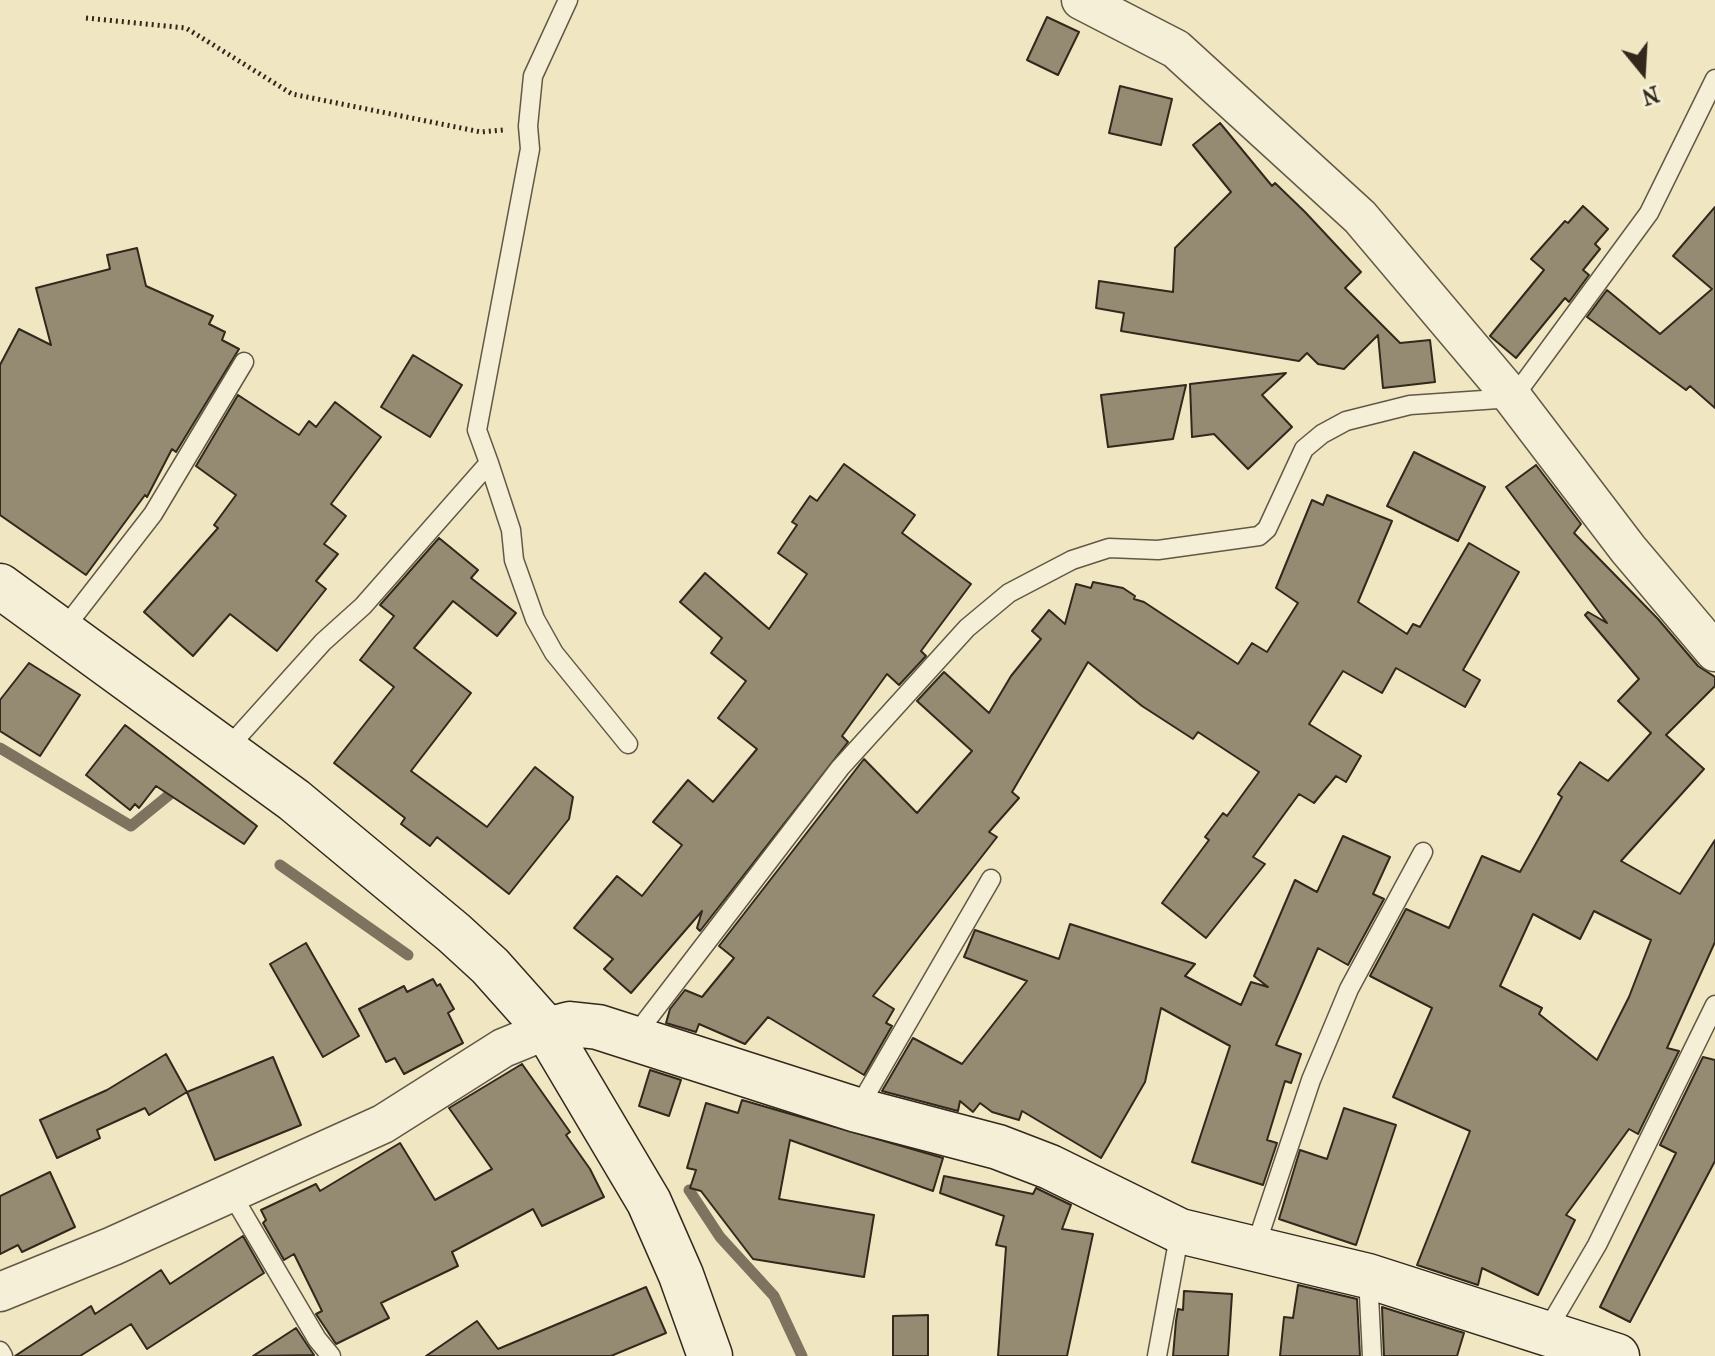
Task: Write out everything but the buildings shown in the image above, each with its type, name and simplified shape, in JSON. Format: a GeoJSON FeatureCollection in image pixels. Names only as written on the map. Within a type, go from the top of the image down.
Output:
{"type":"FeatureCollection","features":[{"type":"Feature","properties":{"kind":"main road"},"geometry":{"type":"LineString","coordinates":[[0,586],[294,800],[490,966],[547,1030],[649,1202],[681,1275],[710,1356]]}},
{"type":"Feature","properties":{"kind":"main road"},"geometry":{"type":"LineString","coordinates":[[547,1030],[570,1024],[598,1027],[857,1110],[998,1147],[1050,1167],[1180,1231],[1368,1276],[1617,1356]]}},
{"type":"Feature","properties":{"kind":"street"},"geometry":{"type":"LineString","coordinates":[[1081,0],[1176,49],[1360,217],[1513,398],[1628,549],[1715,652]]}},
{"type":"Feature","properties":{"kind":"street"},"geometry":{"type":"LineString","coordinates":[[0,1292],[383,1124],[503,1048],[547,1030]]}},
{"type":"Feature","properties":{"kind":"lane"},"geometry":{"type":"LineString","coordinates":[[568,0],[533,76],[528,126],[530,149],[477,430],[511,530],[514,560],[535,619],[554,653],[628,744]]}},
{"type":"Feature","properties":{"kind":"lane"},"geometry":{"type":"LineString","coordinates":[[633,1038],[840,768],[967,628],[1009,593],[1072,560],[1109,548],[1158,550],[1259,536],[1267,529],[1304,449],[1322,434],[1346,421],[1410,405],[1513,398],[1649,213],[1715,79]]}},
{"type":"Feature","properties":{"kind":"lane"},"geometry":{"type":"LineString","coordinates":[[63,630],[153,514],[244,362]]}},
{"type":"Feature","properties":{"kind":"lane"},"geometry":{"type":"LineString","coordinates":[[225,751],[323,642],[363,606],[489,463]]}},
{"type":"Feature","properties":{"kind":"lane"},"geometry":{"type":"LineString","coordinates":[[1254,1251],[1322,1054],[1349,989],[1423,852]]}},
{"type":"Feature","properties":{"kind":"lane"},"geometry":{"type":"LineString","coordinates":[[857,1110],[991,879]]}},
{"type":"Feature","properties":{"kind":"lane"},"geometry":{"type":"LineString","coordinates":[[1546,1332],[1597,1245],[1715,1005]]}},
{"type":"Feature","properties":{"kind":"lane"},"geometry":{"type":"LineString","coordinates":[[231,1193],[317,1339],[331,1356]]}},
{"type":"Feature","properties":{"kind":"lane"},"geometry":{"type":"LineString","coordinates":[[1157,1356],[1180,1231]]}},
{"type":"Feature","properties":{"kind":"lane"},"geometry":{"type":"LineString","coordinates":[[1368,1276],[1372,1356]]}},
{"type":"Feature","properties":{"kind":"lane"},"geometry":{"type":"LineString","coordinates":[[0,1351],[3,1356]]}},
{"type":"Feature","properties":{"kind":"path"},"geometry":{"type":"LineString","coordinates":[[86,18],[186,28],[292,94],[481,132],[528,126]]}},
{"type":"Feature","properties":{"kind":"waterway"},"geometry":{"type":"LineString","coordinates":[[0,748],[131,826],[180,786]]}},
{"type":"Feature","properties":{"kind":"waterway"},"geometry":{"type":"LineString","coordinates":[[280,865],[408,955]]}},
{"type":"Feature","properties":{"kind":"waterway"},"geometry":{"type":"LineString","coordinates":[[689,1190],[720,1237],[774,1296],[802,1356]]}}]}
